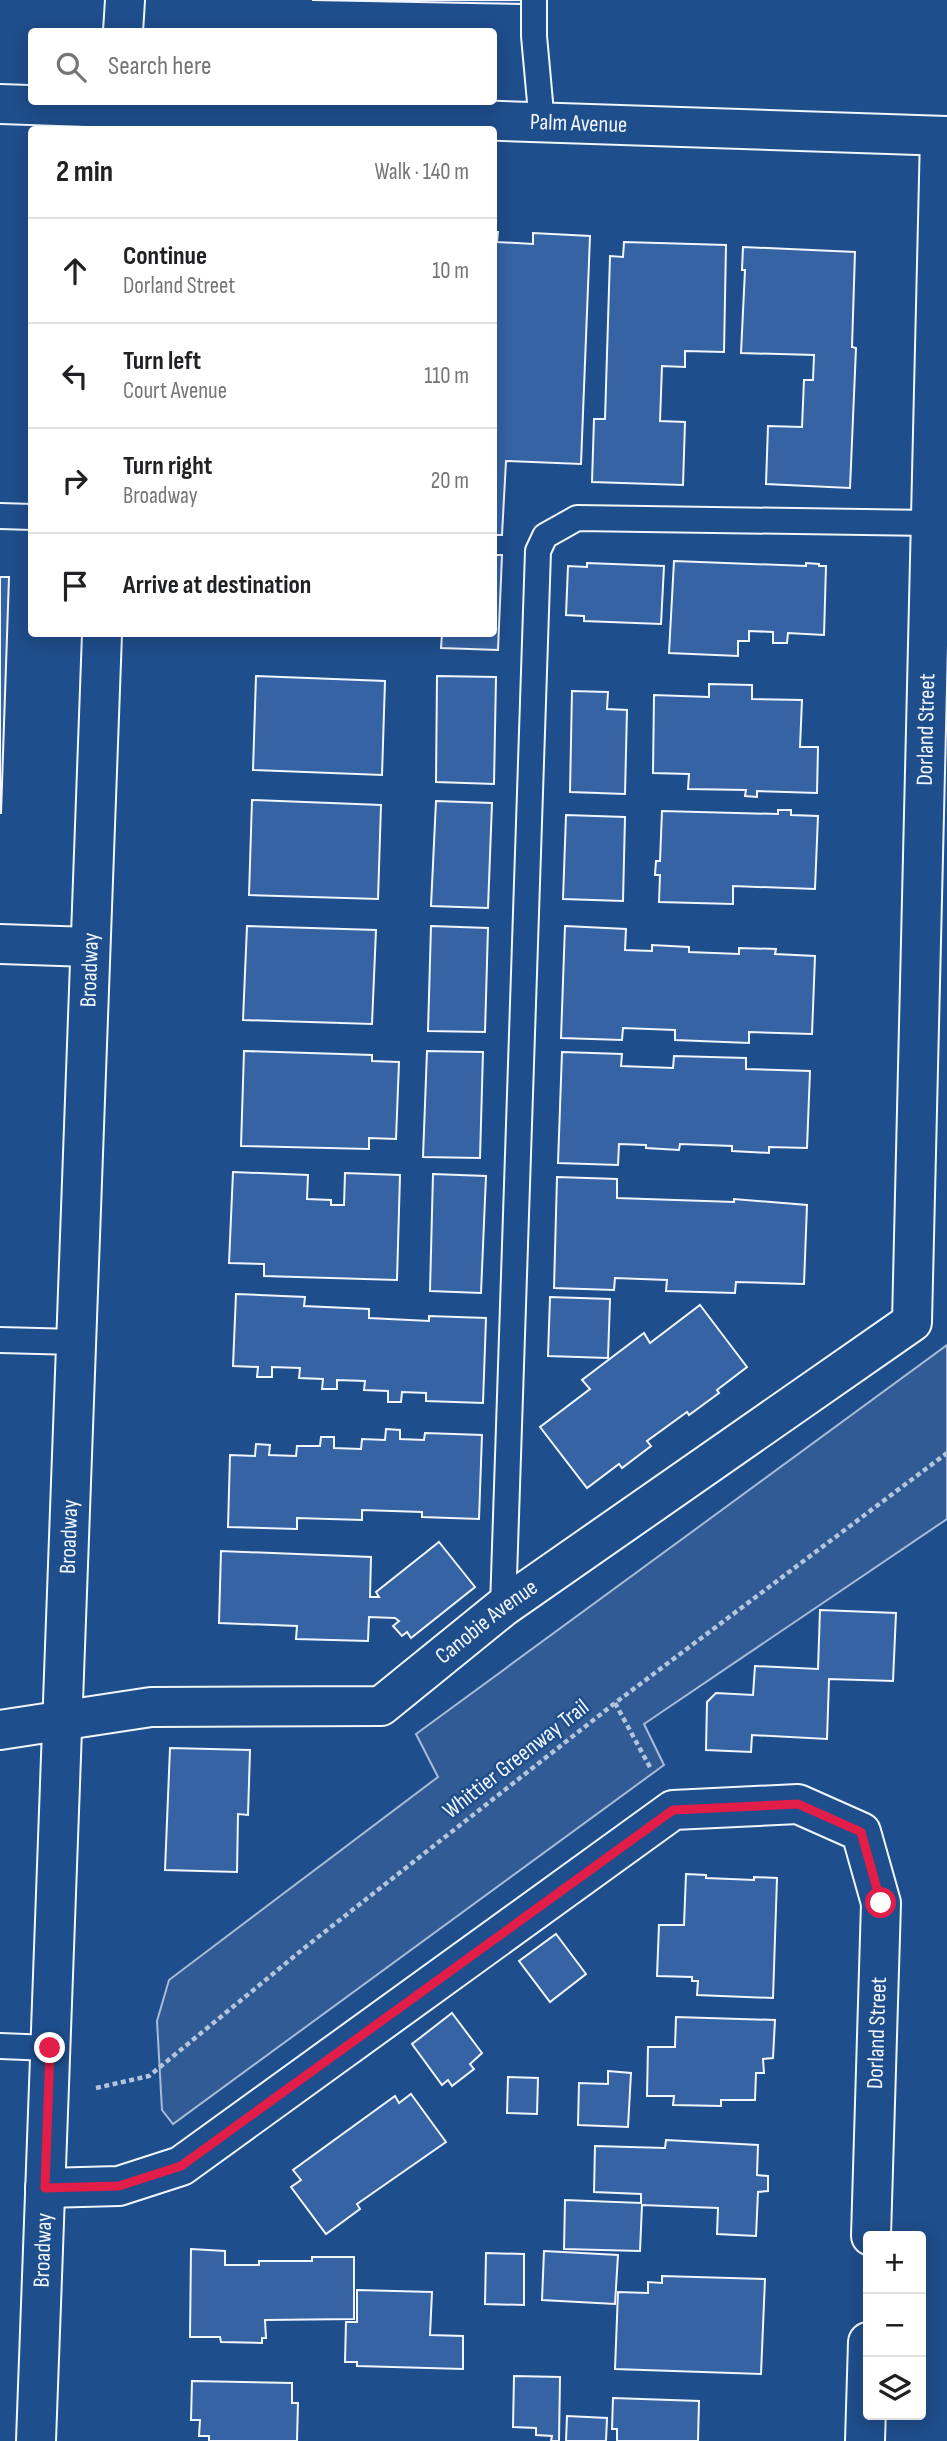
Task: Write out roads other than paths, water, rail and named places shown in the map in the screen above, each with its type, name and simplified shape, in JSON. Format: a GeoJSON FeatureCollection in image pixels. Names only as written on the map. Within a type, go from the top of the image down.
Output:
{"type":"FeatureCollection","features":[{"type":"Feature","properties":{"kind":"street"},"geometry":{"type":"LineString","coordinates":[[123,28],[124,0]]}},
{"type":"Feature","properties":{"kind":"street","name":"Palm Avenue"},"geometry":{"type":"LineString","coordinates":[[0,104],[120,113],[943,136]]}},
{"type":"Feature","properties":{"kind":"street","name":"Dorland Street"},"geometry":{"type":"LineString","coordinates":[[912,1322],[943,136]]}},
{"type":"Feature","properties":{"kind":"street","name":"Broadway"},"geometry":{"type":"LineString","coordinates":[[36,2441],[102,637]]}},
{"type":"Feature","properties":{"kind":"street"},"geometry":{"type":"LineString","coordinates":[[0,944],[90,947]]}},
{"type":"Feature","properties":{"kind":"street","name":"Canobie Avenue"},"geometry":{"type":"LineString","coordinates":[[0,1730],[151,1707],[382,1706],[503,1607],[912,1322]]}},
{"type":"Feature","properties":{"kind":"street","name":"Dorland Street"},"geometry":{"type":"LineString","coordinates":[[45,2188],[119,2186],[181,2166],[673,1810],[798,1804],[861,1832],[881,1903],[871,2231]]}},
{"type":"Feature","properties":{"kind":"street"},"geometry":{"type":"LineString","coordinates":[[865,2441],[868,2357]]}},
{"type":"Feature","properties":{"kind":"lane"},"geometry":{"type":"LineString","coordinates":[[534,0],[534,36],[542,124]]}},
{"type":"Feature","properties":{"kind":"lane"},"geometry":{"type":"LineString","coordinates":[[0,516],[28,517]]}},
{"type":"Feature","properties":{"kind":"lane"},"geometry":{"type":"LineString","coordinates":[[503,1607],[538,551],[545,536],[577,518],[931,523]]}},
{"type":"Feature","properties":{"kind":"lane"},"geometry":{"type":"LineString","coordinates":[[0,1340],[76,1342]]}},
{"type":"Feature","properties":{"kind":"lane"},"geometry":{"type":"LineString","coordinates":[[0,2046],[50,2048]]}}]}
